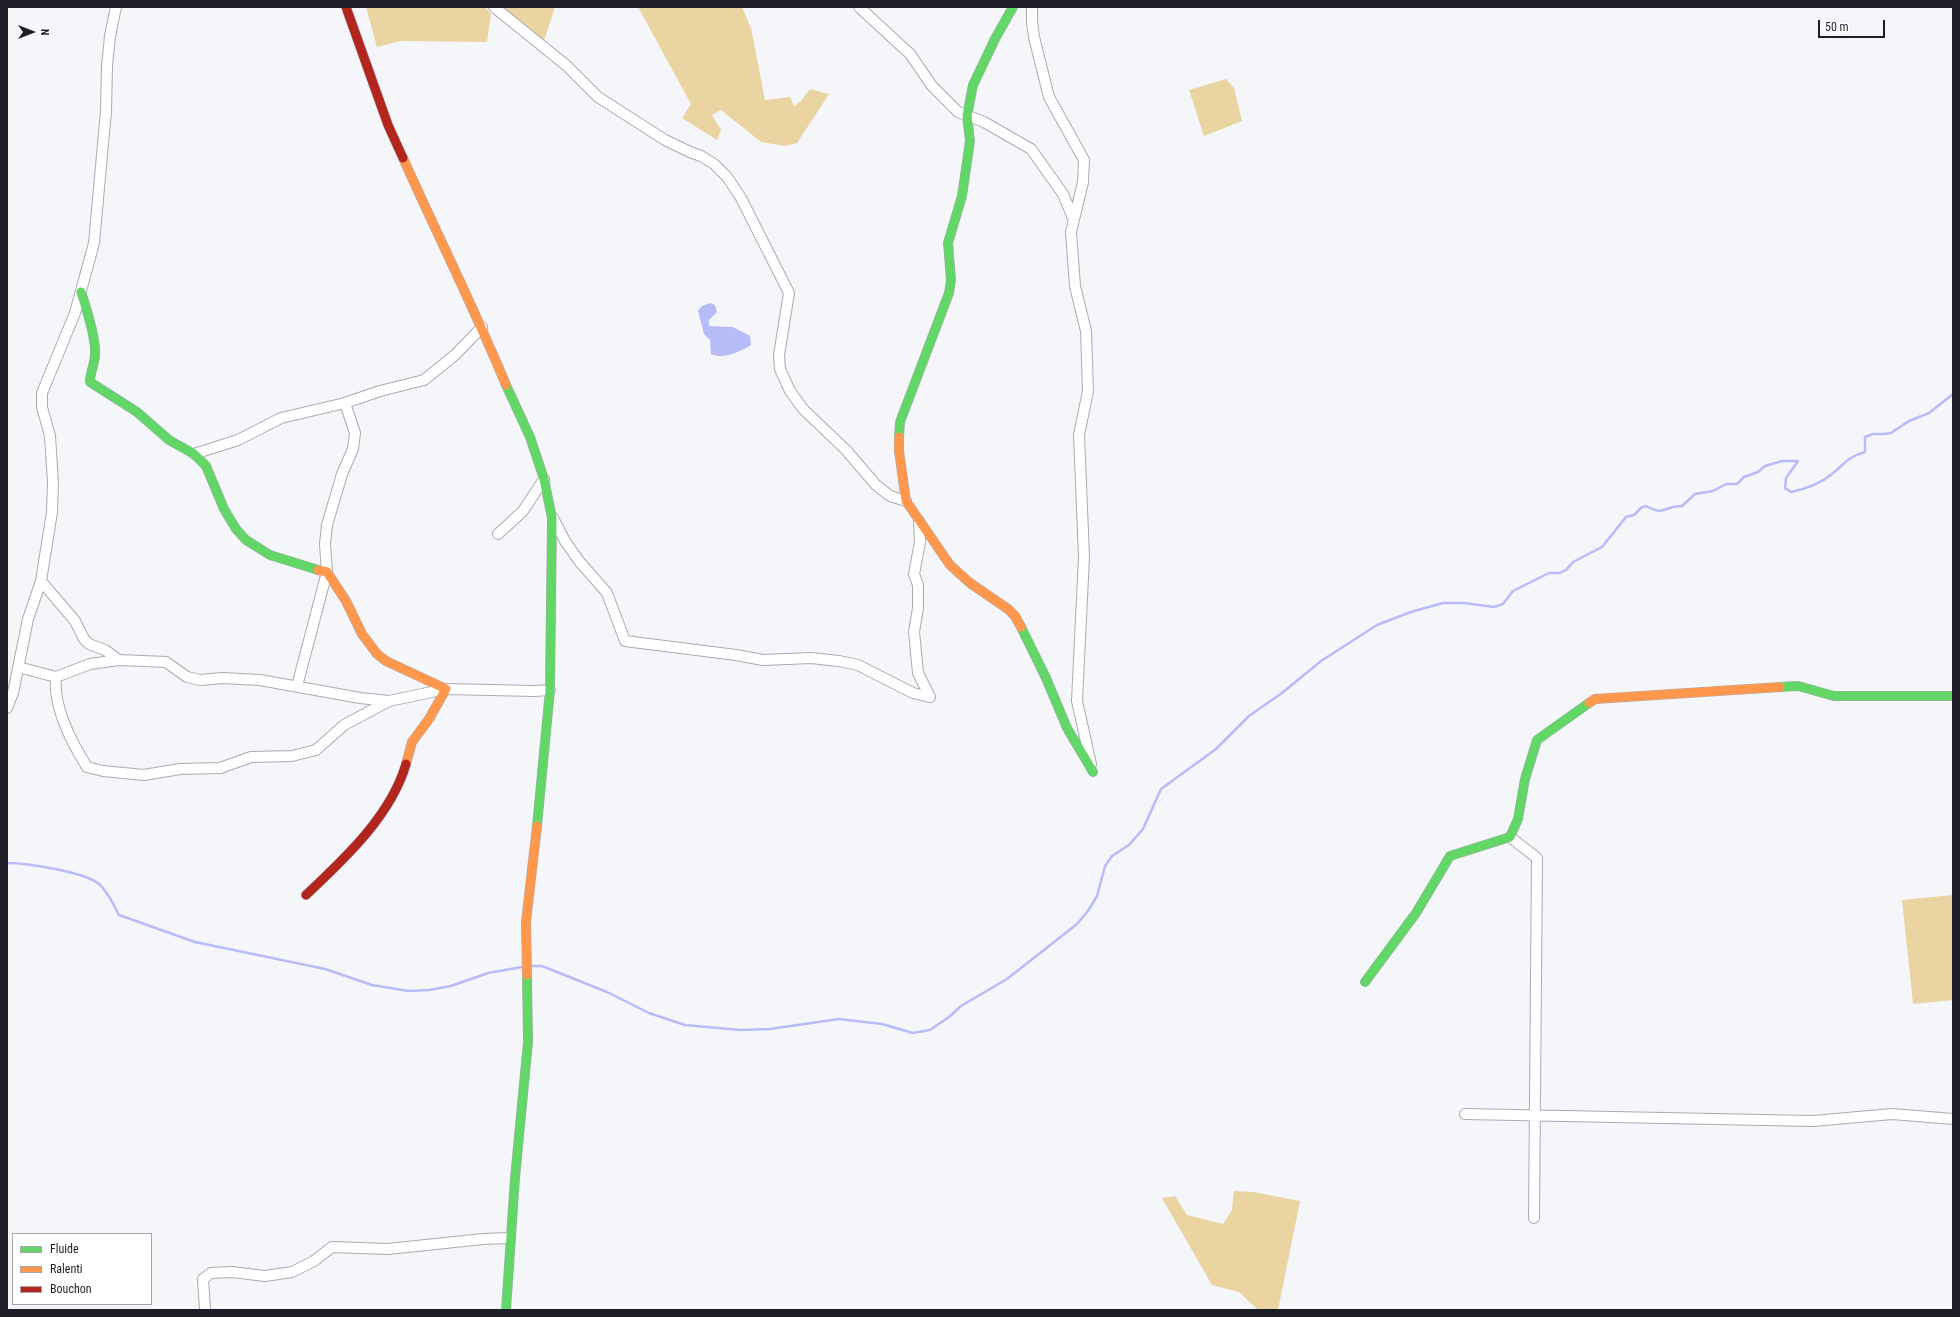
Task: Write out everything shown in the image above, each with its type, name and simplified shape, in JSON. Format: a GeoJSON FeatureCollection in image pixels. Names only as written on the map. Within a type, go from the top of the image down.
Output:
{"type":"FeatureCollection","features":[{"type":"Feature","properties":{"kind":"street"},"geometry":{"type":"LineString","coordinates":[[7,708],[13,693],[28,618],[41,581],[52,512],[53,483],[50,436],[42,407],[42,393],[75,313],[94,243],[106,112],[106,66],[116,7]]}},
{"type":"Feature","properties":{"kind":"street"},"geometry":{"type":"LineString","coordinates":[[346,7],[388,125],[443,248],[482,327],[512,400],[530,437],[544,478],[552,518],[550,690],[526,922],[528,1042],[510,1238],[506,1310]]}},
{"type":"Feature","properties":{"kind":"street"},"geometry":{"type":"LineString","coordinates":[[494,7],[567,66],[598,97],[665,140],[701,156],[714,164],[727,177],[741,198],[789,293],[779,354],[780,370],[790,391],[803,409],[846,450],[876,485],[890,496],[906,501]]}},
{"type":"Feature","properties":{"kind":"street"},"geometry":{"type":"LineString","coordinates":[[859,7],[910,54],[937,91],[958,112],[984,122],[1031,149],[1063,194],[1073,218]]}},
{"type":"Feature","properties":{"kind":"street"},"geometry":{"type":"LineString","coordinates":[[1013,7],[982,64],[973,86],[967,116],[970,141],[962,196],[948,243],[951,280],[949,293],[900,422],[899,451],[906,501],[950,565],[970,583],[1008,609],[1015,616],[1046,678],[1067,728],[1094,772]]}},
{"type":"Feature","properties":{"kind":"street"},"geometry":{"type":"LineString","coordinates":[[1032,7],[1034,37],[1049,96],[1084,160],[1083,182],[1073,218],[1071,232],[1072,271],[1086,331],[1088,391],[1079,435],[1084,557],[1077,701],[1094,772]]}},
{"type":"Feature","properties":{"kind":"street"},"geometry":{"type":"LineString","coordinates":[[81,292],[88,313],[95,354],[90,372],[90,382],[137,412],[169,440],[194,454],[206,466],[226,514],[243,535],[262,551],[275,559],[327,572],[346,601],[362,634],[377,654],[386,661],[446,689]]}},
{"type":"Feature","properties":{"kind":"street"},"geometry":{"type":"LineString","coordinates":[[194,454],[238,440],[281,418],[345,403],[380,391],[424,380],[455,355],[482,327]]}},
{"type":"Feature","properties":{"kind":"street"},"geometry":{"type":"LineString","coordinates":[[298,686],[327,572],[325,544],[327,524],[342,474],[353,449],[355,440],[353,427],[345,403]]}},
{"type":"Feature","properties":{"kind":"street"},"geometry":{"type":"LineString","coordinates":[[498,534],[523,512],[544,478]]}},
{"type":"Feature","properties":{"kind":"street"},"geometry":{"type":"LineString","coordinates":[[552,518],[564,541],[575,556],[607,593],[624,640],[763,660],[811,658],[838,661],[858,665],[913,693],[930,697],[918,673],[914,632],[918,608],[918,585],[914,574],[920,542],[919,522]]}},
{"type":"Feature","properties":{"kind":"street"},"geometry":{"type":"LineString","coordinates":[[41,581],[75,621],[84,639],[89,644],[105,650],[119,660]]}},
{"type":"Feature","properties":{"kind":"street"},"geometry":{"type":"LineString","coordinates":[[18,667],[56,677],[90,664],[119,660],[166,662],[187,677],[201,680],[238,678],[298,686],[360,698],[389,701]]}},
{"type":"Feature","properties":{"kind":"street"},"geometry":{"type":"LineString","coordinates":[[56,677],[55,691],[64,718],[73,744],[87,767],[144,775],[180,769],[220,768],[251,757],[282,757],[303,754],[316,750],[344,725],[389,701],[446,689],[550,690]]}},
{"type":"Feature","properties":{"kind":"street"},"geometry":{"type":"LineString","coordinates":[[1365,982],[1416,913],[1450,856],[1510,837],[1518,819],[1525,779],[1538,740],[1595,699],[1798,686],[1834,696],[1953,696]]}},
{"type":"Feature","properties":{"kind":"street"},"geometry":{"type":"LineString","coordinates":[[306,895],[346,856],[372,826],[401,781],[412,742],[429,719],[446,689]]}},
{"type":"Feature","properties":{"kind":"street"},"geometry":{"type":"LineString","coordinates":[[1510,837],[1537,858],[1534,1218]]}},
{"type":"Feature","properties":{"kind":"street"},"geometry":{"type":"LineString","coordinates":[[1465,1114],[1813,1121],[1892,1114],[1953,1119]]}},
{"type":"Feature","properties":{"kind":"street"},"geometry":{"type":"LineString","coordinates":[[205,1310],[203,1279],[211,1273],[232,1272],[265,1276],[292,1272],[314,1262],[332,1247],[388,1249],[483,1239],[510,1238]]}},
{"type":"Feature","properties":{"kind":"shaded area"},"geometry":{"type":"Polygon","coordinates":[[[366,7],[485,7],[491,14],[487,42],[401,41],[377,47],[366,7]]]}},
{"type":"Feature","properties":{"kind":"shaded area"},"geometry":{"type":"Polygon","coordinates":[[[497,7],[555,7],[541,50],[497,7]]]}},
{"type":"Feature","properties":{"kind":"shaded area"},"geometry":{"type":"Polygon","coordinates":[[[638,7],[742,7],[751,28],[765,100],[790,97],[794,106],[800,102],[810,89],[829,94],[797,143],[785,146],[761,142],[721,110],[712,115],[721,130],[717,140],[682,118],[691,104],[638,7]]]}},
{"type":"Feature","properties":{"kind":"shaded area"},"geometry":{"type":"Polygon","coordinates":[[[1226,79],[1234,88],[1242,121],[1204,136],[1189,90],[1226,79]]]}},
{"type":"Feature","properties":{"kind":"shaded area"},"geometry":{"type":"Polygon","coordinates":[[[1953,895],[1953,1000],[1913,1004],[1902,900],[1953,895]]]}},
{"type":"Feature","properties":{"kind":"shaded area"},"geometry":{"type":"Polygon","coordinates":[[[1234,1191],[1253,1192],[1300,1201],[1278,1310],[1258,1310],[1239,1292],[1212,1285],[1162,1198],[1175,1196],[1187,1215],[1223,1224],[1232,1210],[1234,1191]]]}},
{"type":"Feature","properties":{"kind":"water"},"geometry":{"type":"Polygon","coordinates":[[[710,303],[715,305],[717,312],[709,320],[709,326],[733,327],[750,336],[751,345],[736,353],[726,356],[716,356],[711,354],[710,340],[704,334],[698,311],[702,306],[710,303]]]}},
{"type":"Feature","properties":{"kind":"waterway"},"geometry":{"type":"LineString","coordinates":[[531,966],[542,966],[607,992],[649,1013],[685,1025],[740,1030],[770,1029],[839,1019],[882,1024],[913,1033],[930,1030],[949,1017],[961,1006],[1007,979],[1077,924],[1088,911],[1097,896],[1105,866],[1112,856],[1129,845],[1143,829],[1161,789],[1216,749],[1249,716],[1282,693],[1321,661],[1377,625],[1411,612],[1443,603],[1464,603],[1494,607],[1503,604],[1513,591],[1549,573],[1560,573],[1566,570],[1573,562],[1602,547],[1626,517],[1634,515],[1642,507],[1646,506],[1661,511],[1676,506],[1682,506],[1695,494],[1713,491],[1726,484],[1737,484],[1744,477],[1758,472],[1765,466],[1782,461],[1798,461],[1786,478],[1785,488],[1791,492],[1812,486],[1827,478],[1850,459],[1865,452],[1865,437],[1873,434],[1891,433],[1909,421],[1929,413],[1953,394]]}},
{"type":"Feature","properties":{"kind":"waterway"},"geometry":{"type":"LineString","coordinates":[[7,863],[55,869],[92,880],[99,884],[105,891],[119,915],[195,942],[325,969],[372,985],[408,991],[429,990],[451,986],[488,973],[522,967]]}},
{"type":"Feature","properties":{"kind":"traffic: fast"},"geometry":{"type":"LineString","coordinates":[[899,437],[900,422],[949,293],[951,280],[948,243],[962,196],[970,141],[967,116],[973,85],[996,37],[1013,7]]}},
{"type":"Feature","properties":{"kind":"traffic: fast"},"geometry":{"type":"LineString","coordinates":[[81,292],[90,323],[95,348],[95,358],[90,382],[137,412],[169,440],[194,454],[206,466],[224,509],[236,529],[246,540],[270,555],[318,570]]}},
{"type":"Feature","properties":{"kind":"traffic: fast"},"geometry":{"type":"LineString","coordinates":[[506,385],[530,437],[544,479],[552,518],[550,690],[537,826]]}},
{"type":"Feature","properties":{"kind":"traffic: fast"},"geometry":{"type":"LineString","coordinates":[[1021,627],[1046,678],[1067,728],[1093,772]]}},
{"type":"Feature","properties":{"kind":"traffic: fast"},"geometry":{"type":"LineString","coordinates":[[1780,687],[1798,686],[1834,696],[1953,696]]}},
{"type":"Feature","properties":{"kind":"traffic: fast"},"geometry":{"type":"LineString","coordinates":[[1365,982],[1416,913],[1450,856],[1510,837],[1518,819],[1525,779],[1537,740],[1589,703]]}},
{"type":"Feature","properties":{"kind":"traffic: fast"},"geometry":{"type":"LineString","coordinates":[[506,1310],[515,1178],[528,1042],[527,975]]}},
{"type":"Feature","properties":{"kind":"traffic: slow"},"geometry":{"type":"LineString","coordinates":[[403,158],[506,385]]}},
{"type":"Feature","properties":{"kind":"traffic: slow"},"geometry":{"type":"LineString","coordinates":[[899,437],[899,451],[906,501],[950,565],[970,583],[1008,609],[1015,616],[1021,627]]}},
{"type":"Feature","properties":{"kind":"traffic: slow"},"geometry":{"type":"LineString","coordinates":[[318,570],[327,572],[346,601],[362,634],[377,654],[386,661],[446,689],[429,719],[412,742],[406,764]]}},
{"type":"Feature","properties":{"kind":"traffic: slow"},"geometry":{"type":"LineString","coordinates":[[1589,703],[1595,699],[1780,687]]}},
{"type":"Feature","properties":{"kind":"traffic: slow"},"geometry":{"type":"LineString","coordinates":[[527,975],[526,922],[537,826]]}},
{"type":"Feature","properties":{"kind":"traffic: jam"},"geometry":{"type":"LineString","coordinates":[[346,7],[388,125],[403,158]]}},
{"type":"Feature","properties":{"kind":"traffic: jam"},"geometry":{"type":"LineString","coordinates":[[306,895],[336,867],[365,836],[378,819],[399,783],[406,764]]}}]}
